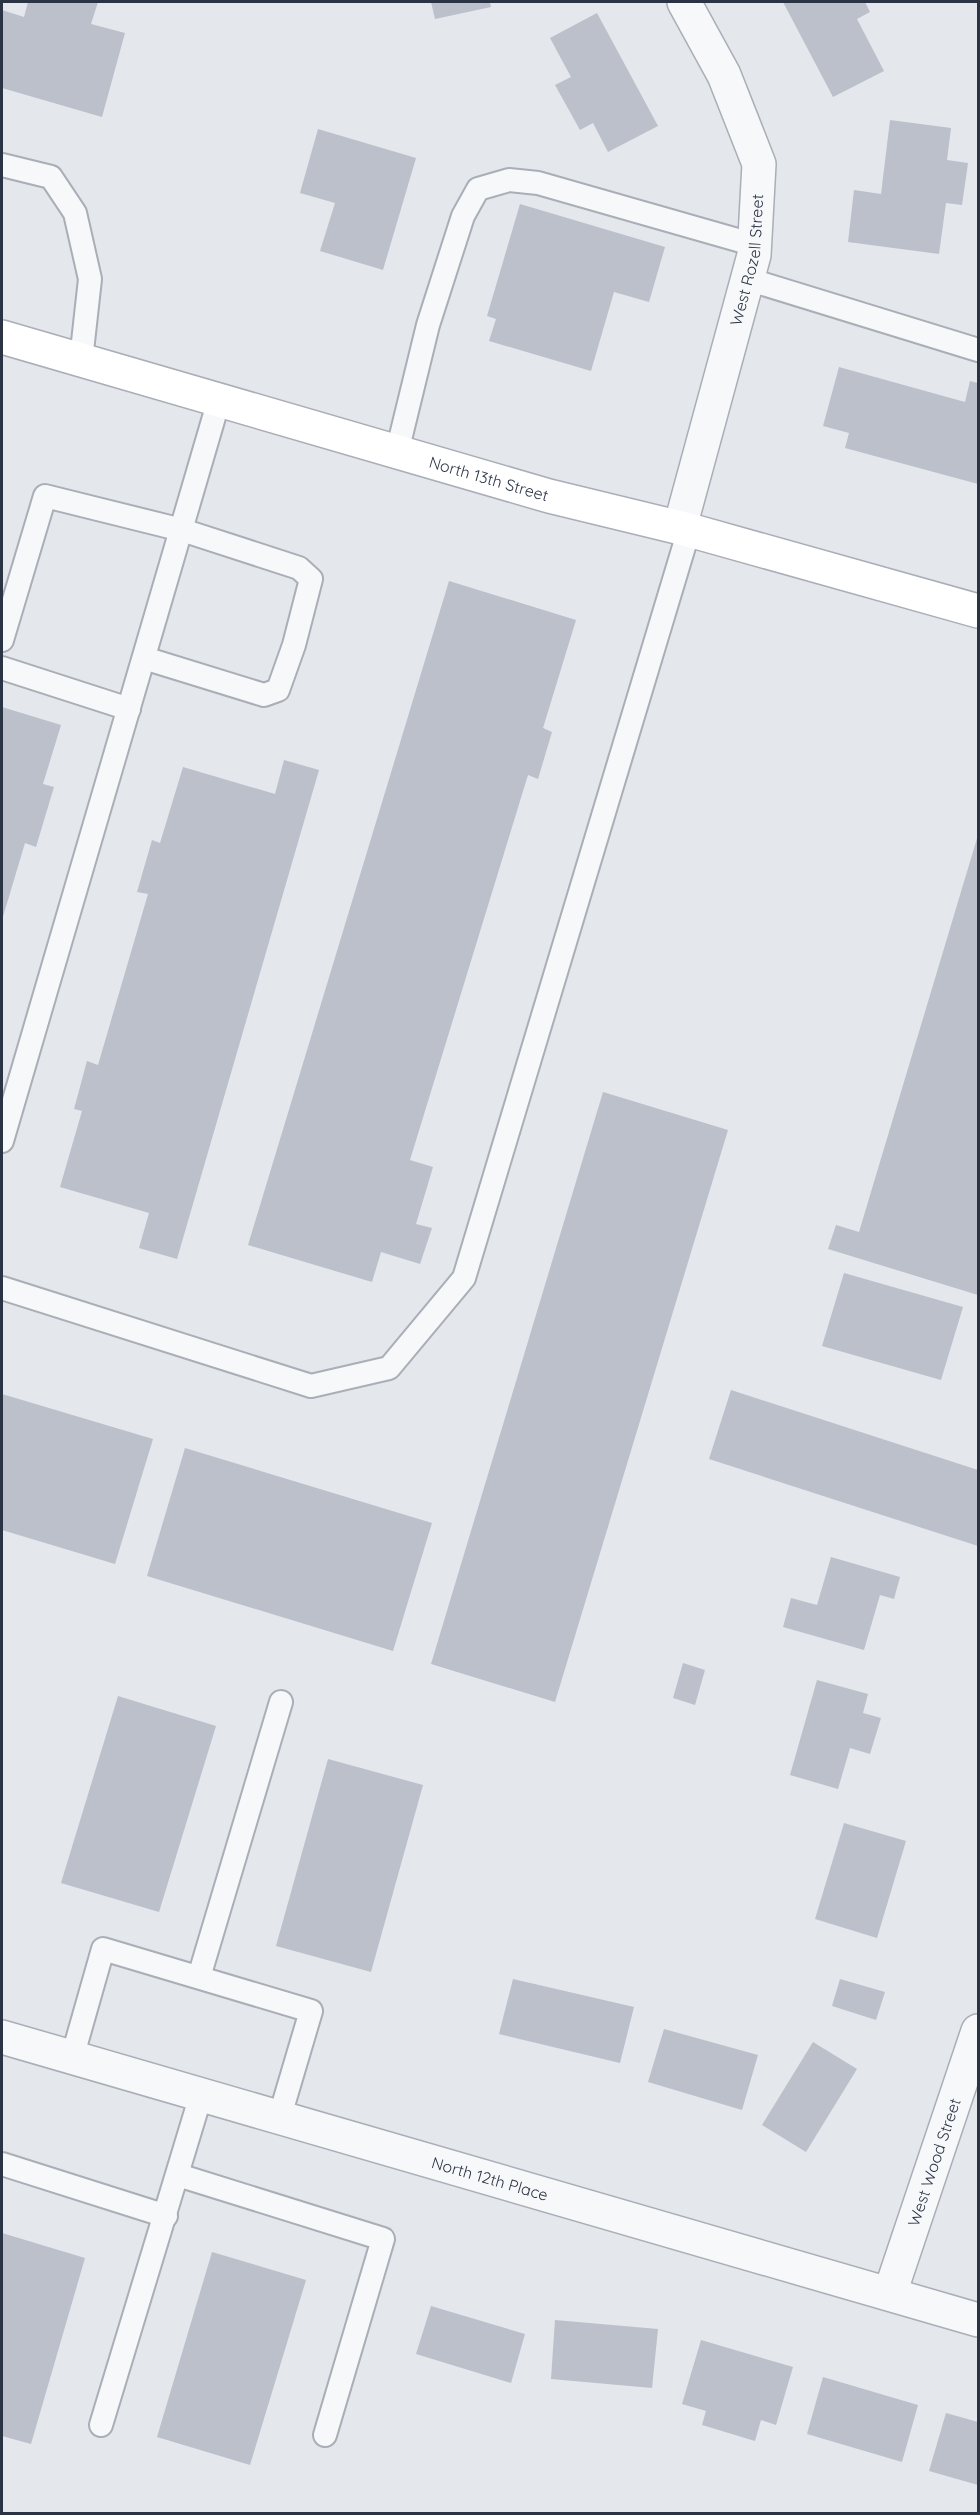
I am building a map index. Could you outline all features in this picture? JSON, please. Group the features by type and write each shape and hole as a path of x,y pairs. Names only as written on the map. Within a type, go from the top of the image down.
{"main road":[{"name":"North 13th Street","path":"2,337 549,496 684,529 978,611"}],"street":[{"name":"West Rozell Street","path":"684,2 724,75 759,164 755,245 684,529"},
{"name":"West Wood Street","path":"890,2293 978,2031"},
{"name":"North 12th Place","path":"2,2037 978,2320"}],"lane":[{"path":"2,165 51,177 75,213 90,279 81,360"},
{"path":"397,452 428,325 463,216 478,189 509,180 538,183 755,245"},
{"path":"747,279 978,350"},
{"path":"2,1141 219,400"},
{"path":"2,640 45,496 182,530 299,568 311,579 294,645 278,690 264,695 144,658"},
{"path":"2,1288 311,1386 389,1368 464,1278 684,529"},
{"path":"2,669 129,709"},
{"path":"199,1977 281,1702"},
{"path":"72,2058 104,1949 311,2011 279,2119"},
{"path":"101,2425 201,2095"},
{"path":"2,2164 166,2216"},
{"path":"178,2175 383,2239 325,2435"}],"building":[{"path":"28,2 98,2 91,24 125,33 102,117 2,88 2,10 24,17"},
{"path":"431,2 490,2 491,7 435,19"},
{"path":"783,2 865,2 870,12 857,19 884,71 833,97"},
{"path":"597,13 658,126 608,152 593,123 580,130 555,85 571,77 550,38"},
{"path":"890,120 951,128 947,160 968,163 962,205 946,203 939,254 848,242 854,190 881,194"},
{"path":"318,129 416,158 383,270 320,251 335,203 300,193"},
{"path":"520,204 665,247 649,302 614,292 591,371 489,341 496,319 487,316"},
{"path":"839,367 965,402 970,381 978,383 978,484 845,448 849,433 823,426"},
{"path":"449,581 576,620 543,728 552,732 538,779 528,775 410,1160 433,1167 416,1224 432,1228 420,1264 381,1252 372,1282 248,1245"},
{"path":"2,707 61,725 43,784 54,787 36,847 25,843 2,920"},
{"path":"284,760 319,770 177,1259 139,1248 149,1213 60,1187 82,1111 74,1109 87,1061 98,1065 148,894 137,892 152,840 160,843 183,767 275,794"},
{"path":"978,835 978,1295 828,1249 836,1225 859,1232"},
{"path":"603,1092 728,1130 555,1702 431,1664"},
{"path":"844,1273 963,1307 941,1380 822,1346"},
{"path":"731,1390 978,1470 978,1546 709,1459"},
{"path":"2,1394 153,1439 115,1564 2,1530"},
{"path":"185,1448 432,1523 393,1651 147,1576"},
{"path":"831,1557 900,1577 894,1599 880,1595 864,1650 783,1627 791,1598 817,1605"},
{"path":"683,1663 705,1670 695,1705 673,1698"},
{"path":"817,1680 868,1694 863,1713 881,1718 870,1754 850,1748 838,1789 790,1775"},
{"path":"118,1696 216,1726 159,1912 61,1883"},
{"path":"328,1759 423,1785 371,1972 276,1946"},
{"path":"844,1823 906,1841 877,1938 815,1919"},
{"path":"513,1979 634,2007 620,2063 499,2034"},
{"path":"840,1979 885,1992 876,2020 832,2006"},
{"path":"664,2029 758,2055 742,2110 648,2082"},
{"path":"813,2042 857,2069 806,2152 762,2125"},
{"path":"2,2233 85,2258 31,2444 2,2436"},
{"path":"212,2252 306,2280 250,2465 157,2437"},
{"path":"431,2306 525,2334 511,2383 416,2354"},
{"path":"555,2320 658,2329 652,2388 551,2379"},
{"path":"701,2340 793,2367 776,2425 761,2420 755,2441 702,2425 706,2411 682,2404"},
{"path":"823,2377 918,2405 902,2462 807,2434"},
{"path":"946,2413 978,2422 978,2485 929,2471"}]}
